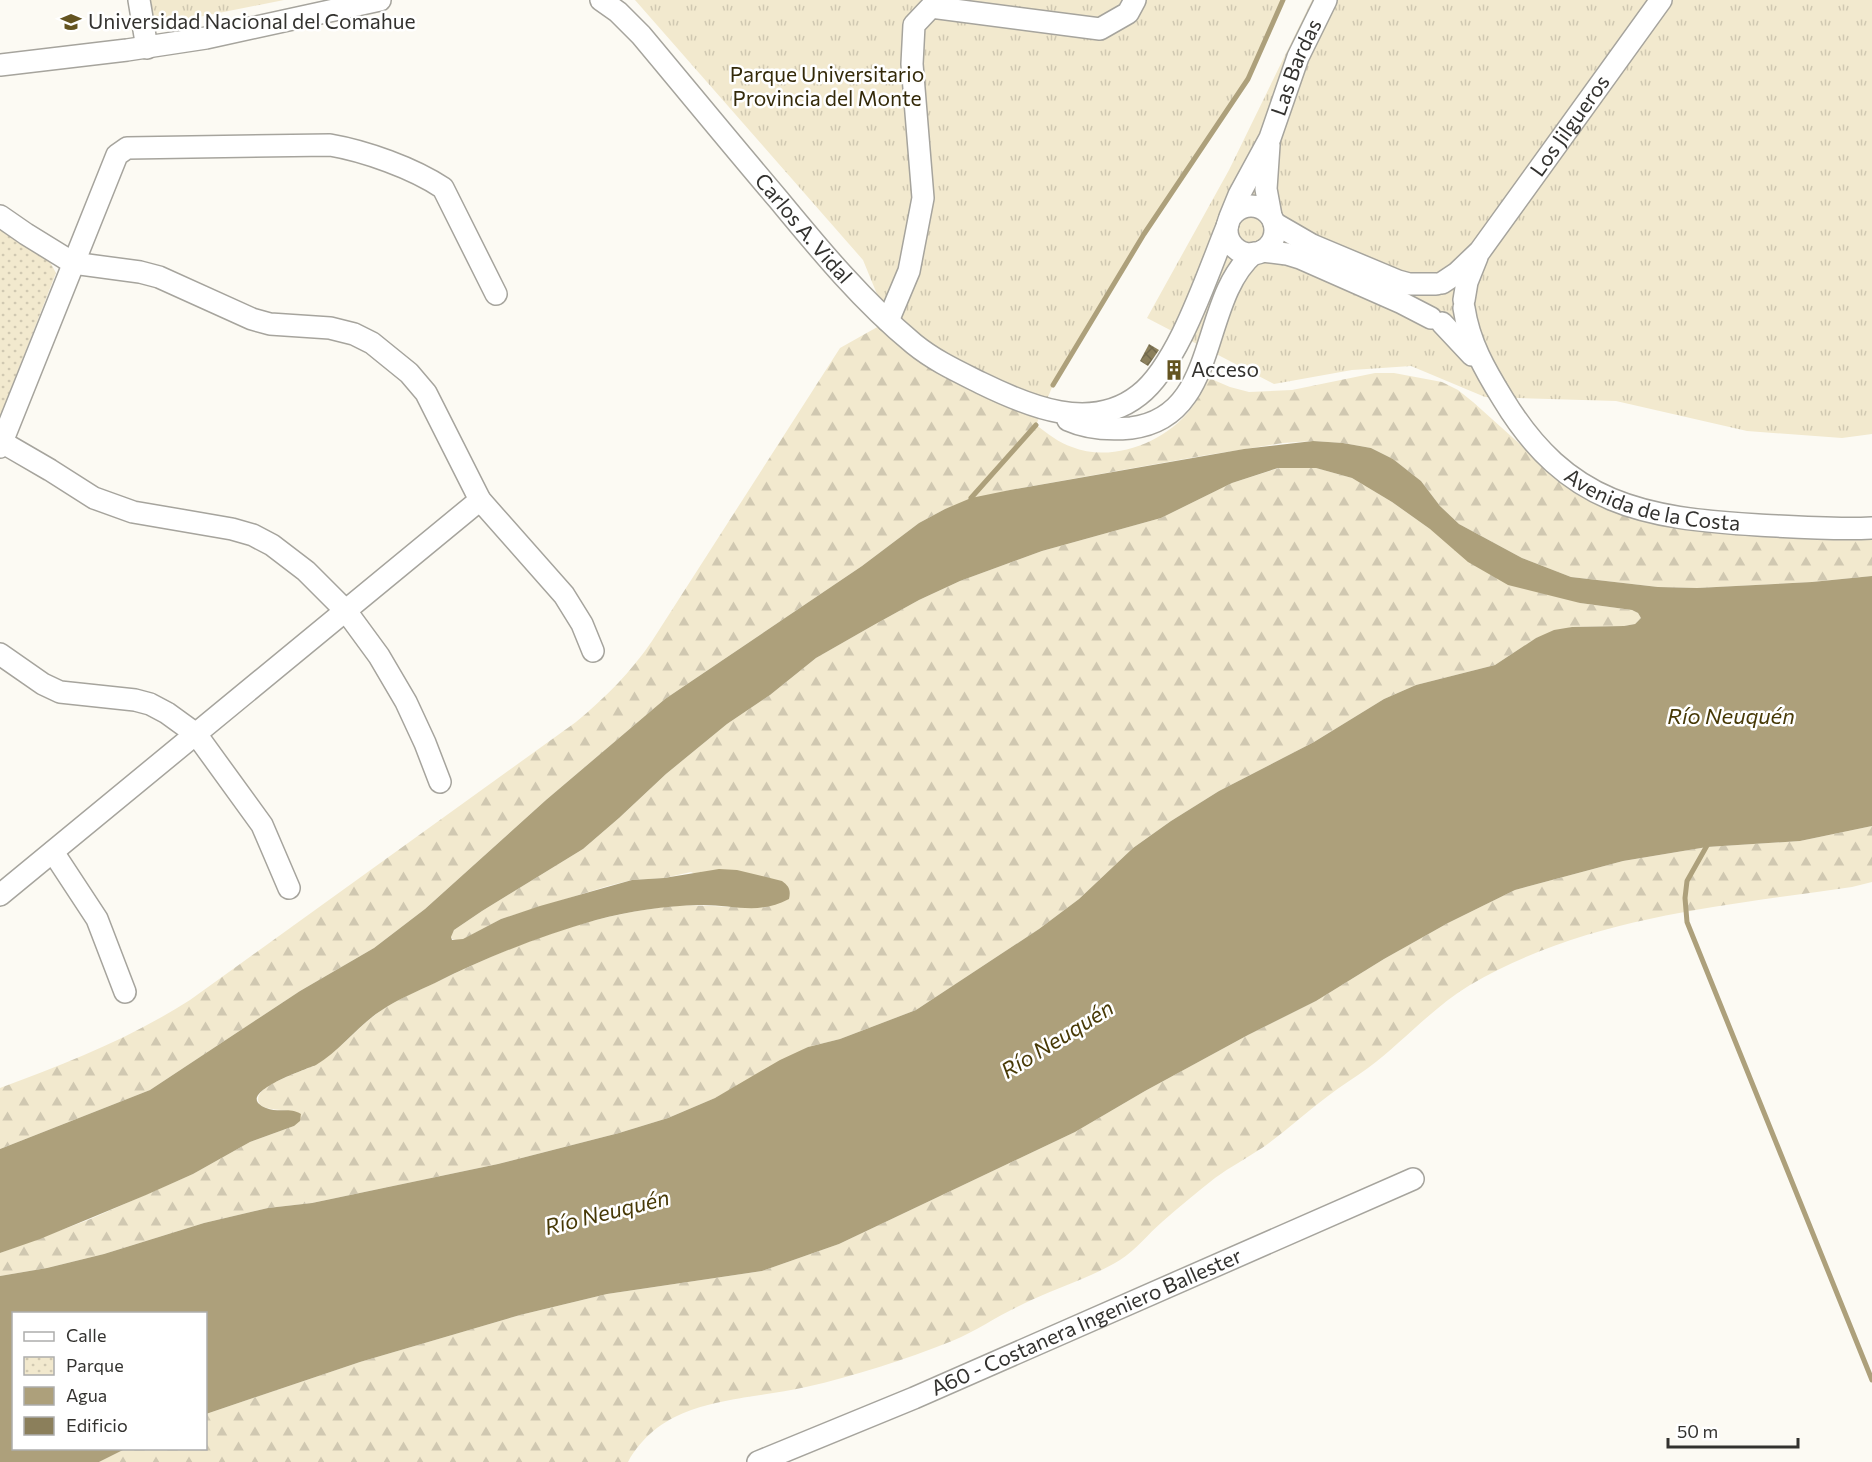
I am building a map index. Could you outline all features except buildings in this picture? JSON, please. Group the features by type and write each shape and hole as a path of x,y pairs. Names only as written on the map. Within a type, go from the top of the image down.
{"street":[{"path":"139,0 147,48"},
{"path":"0,65 147,48 219,36 380,0"},
{"name":"Carlos A. Vidal","path":"601,0 634,27 828,259 888,321 931,357 1007,396 1043,409"},
{"path":"888,321 909,271 922,198 912,64 914,25 931,7 1100,29 1128,13 1135,0"},
{"name":"Las Bardas","path":"1043,409 1071,413 1104,412 1132,400 1149,386 1164,366 1182,334 1239,195 1270,138 1298,57 1326,0"},
{"name":"Los Jilgueros","path":"1439,284 1457,273 1480,251 1661,0"},
{"name":"Las Bardas","path":"1270,138 1266,189 1272,220"},
{"path":"440,782 406,702 379,656 346,611 306,571 272,545 253,535 133,512 94,498 1,443 117,155 128,148 330,145 354,149 428,179 443,188 496,294"},
{"path":"1258,252 1246,253 1233,246 1227,231 1229,220 1242,207 1258,206 1272,220 1300,239 1398,281 1409,284 1439,284 1454,285 1463,294 1464,304 1454,321 1437,321 1424,306 1427,293 1439,284"},
{"path":"0,216 73,263 140,272 159,277 252,320 270,324 330,328 354,334 372,343 409,373 426,393 480,500 564,595 582,624 593,651"},
{"path":"1043,409 1075,423 1110,429 1149,424 1172,412 1188,392 1199,371 1229,286 1238,270 1273,239 1272,220"},
{"name":"Los Jilgueros","path":"1464,304 1467,282 1480,251"},
{"name":"Avenida de la Costa","path":"1258,252 1287,254 1300,258 1437,321 1460,339 1486,372"},
{"name":"Avenida de la Costa","path":"1464,304 1468,333 1486,372 1505,404 1556,466 1573,480 1594,492 1647,511 1695,520 1834,529 1872,528"},
{"path":"0,895 480,500"},
{"path":"0,654 43,684 60,692 135,700 150,704 196,734 262,825 289,888"},
{"path":"53,852 98,919 125,992"},
{"name":"A60 - Costanera Ingeniero Ballester","path":"758,1462 914,1398 1413,1179"}],"green space":[{"path":"139,0 284,0 144,28"},
{"name":"Parque Universitario Provincia del Monte","path":"635,0 1283,0 1248,79 1144,234 1053,385 1043,409 888,321 863,260"},
{"path":"1312,0 1872,0 1872,434 1842,438 1747,431 1616,401 1485,397 1411,366 1352,370 1274,384 1147,318 1229,170"},
{"path":"0,227 49,260 56,273 0,417"},
{"path":"888,321 1043,409 1036,425 1062,443 1087,451 1103,453 1136,447 1166,432 1190,410 1209,378 1249,392 1292,390 1375,373 1394,373 1442,382 1458,390 1473,402 1558,478 1592,499 1872,536 1872,576 1812,582 1697,588 1658,587 1571,577 1522,558 1459,524 1440,506 1421,481 1393,459 1371,448 1343,443 1313,441 1283,443 1201,456 1010,490 945,509 919,523 862,566 665,699 546,800 425,909 374,948 300,991 150,1090 0,1149 0,1088 121,1038 190,1000 576,722 597,704 626,674 652,641 840,348"},
{"path":"1279,468 1316,468 1352,478 1392,502 1430,529 1580,603 1632,610 1641,618 1635,624 1572,627 1536,638 1495,665 1416,685 1384,699 1314,742 1219,791 1171,821 1133,848 1079,899 1039,929 916,1010 840,1039 808,1047 715,1098 668,1118 498,1164 312,1203 268,1208 204,1223 104,1254 47,1268 0,1276 0,1253 88,1220 193,1174 250,1142 294,1126 301,1115 262,1106 258,1097 263,1091 280,1080 315,1065 341,1046 373,1016 410,994 525,943 584,923 676,906 767,907 691,872 664,878 632,880 608,886 501,919 460,941 452,939 451,936 454,930 482,911 583,849 666,774 727,724 770,695 816,658 872,626 960,581 1042,551 1161,518 1232,483"},
{"path":"1872,826 1872,882 1852,887 1705,908 1656,918 1608,929 1514,962 1456,994 1368,1068 1328,1096 1279,1136 1215,1178 1162,1222 1131,1252 1108,1267 1011,1310 961,1337 898,1361 824,1383 706,1405 683,1413 662,1425 644,1440 628,1462 99,1462 123,1450 207,1450 207,1414 360,1362 520,1315 607,1294 762,1271 839,1244 1075,1132 1248,1035 1316,1001 1448,923 1515,890 1623,861 1707,847 1800,841"}],"water":[{"name":"Río Neuquén","path":"1313,441 1371,448 1393,459 1421,481 1440,506 1459,524 1522,558 1571,577 1658,587 1697,588 1812,582 1872,576 1872,826 1800,841 1707,847 1623,861 1515,890 1448,923 1316,1001 1248,1035 1075,1132 839,1244 762,1271 607,1294 520,1315 360,1362 207,1414 207,1312 12,1312 12,1450 123,1450 99,1462 0,1462 0,1276 47,1268 104,1254 204,1223 268,1208 312,1203 498,1164 668,1118 715,1098 780,1060 808,1047 840,1039 916,1010 1039,929 1079,899 1133,848 1171,821 1219,791 1314,742 1384,699 1416,685 1495,665 1536,638 1554,630 1572,627 1624,626 1635,624 1641,618 1632,610 1580,603 1508,585 1468,562 1430,529 1392,502 1352,478 1316,468 1278,468 1232,483 1161,518 1042,551 960,581 919,600 816,658 770,695 727,724 666,774 583,849 482,911 454,930 451,937 452,940 463,939 501,919 632,880 664,878 719,869 737,870 782,881 789,888 789,899 778,904 755,908 686,906 622,914 555,933 474,964 388,1006 373,1016 325,1059 264,1089 258,1096 258,1102 266,1108 301,1114 300,1121 294,1126 250,1142 193,1174 146,1195 0,1253 0,1149 150,1090 300,991 374,948 425,909 546,800 665,699 862,566 919,523 971,498 1244,449"}],"waterway":[{"path":"1053,385 1144,234 1248,79 1283,0"},
{"path":"971,498 1036,425"},
{"path":"1709,842 1687,881 1685,898 1687,922 1872,1380"}],"place":[{"name":"Universidad Nacional del Comahue","path":"71,22"},
{"name":"Acceso","path":"1174,370"}]}
